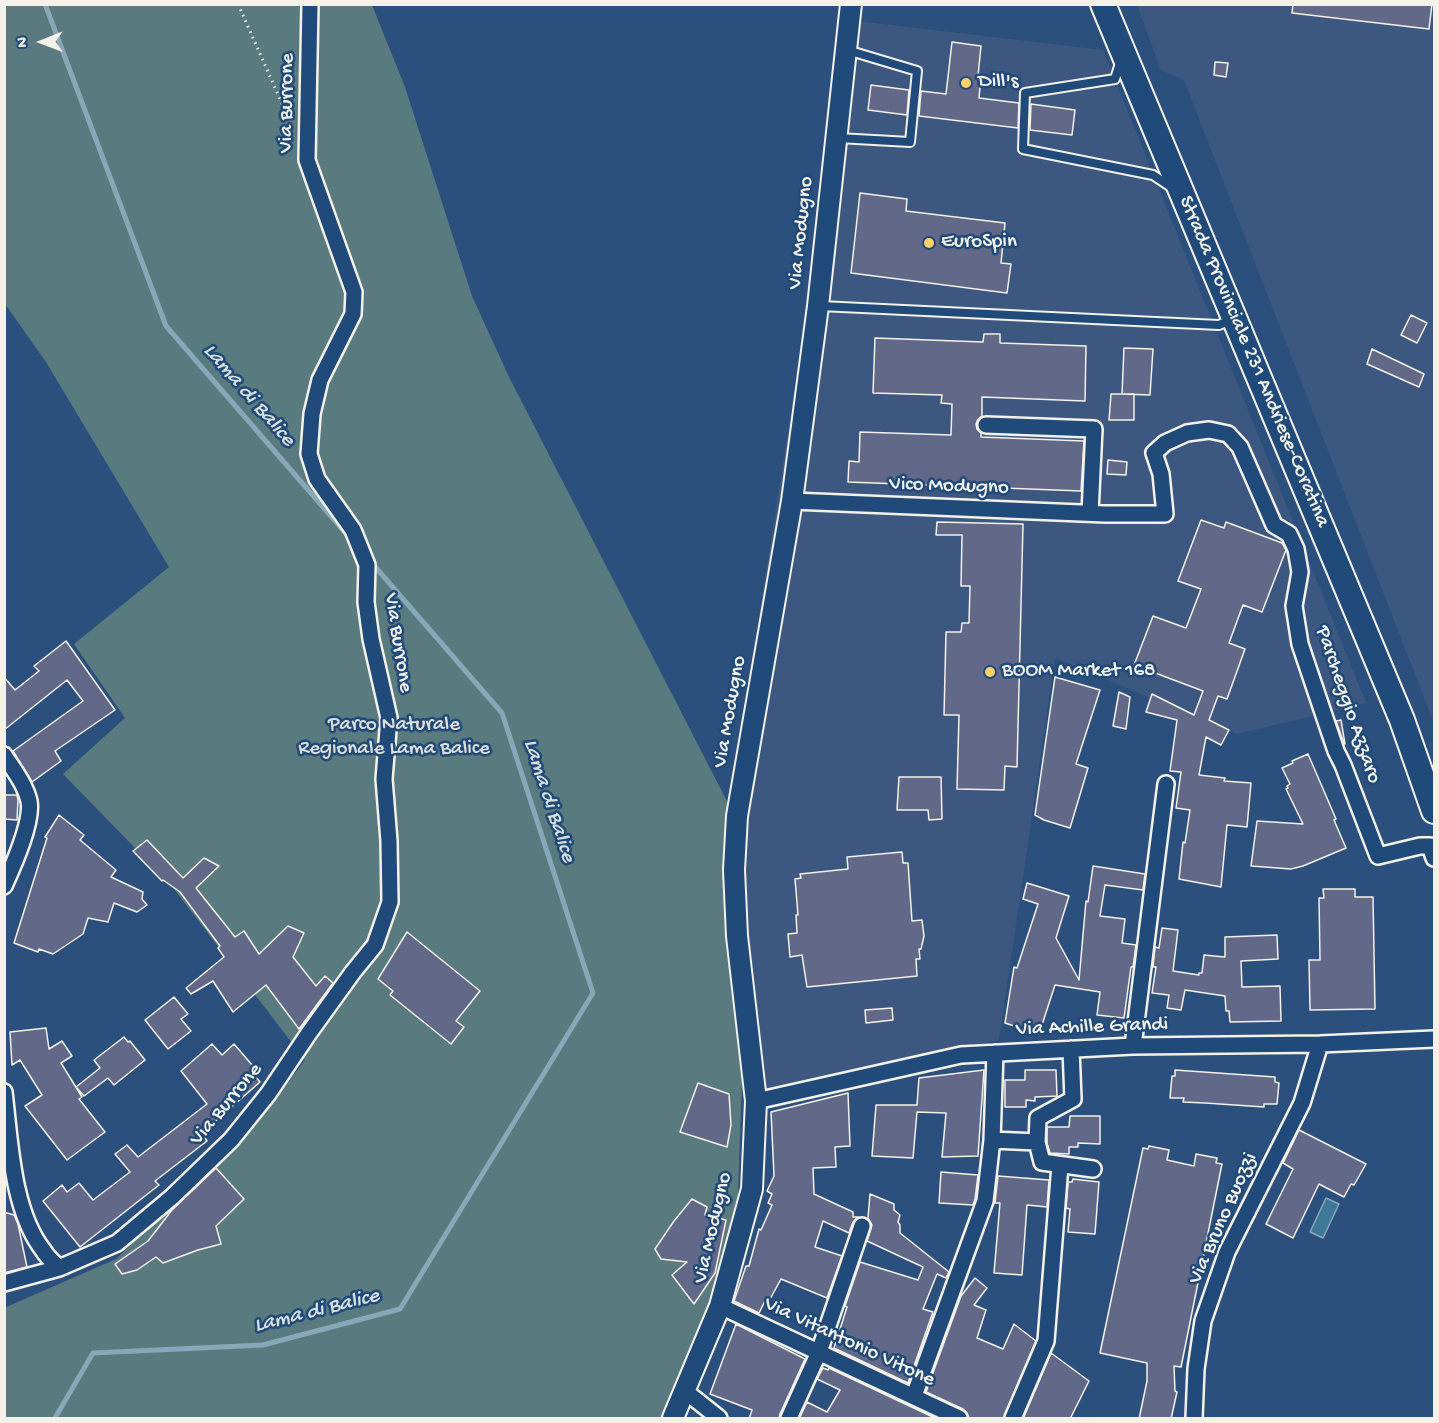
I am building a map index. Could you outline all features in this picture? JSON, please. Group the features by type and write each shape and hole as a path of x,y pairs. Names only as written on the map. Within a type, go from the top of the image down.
{"main road":[{"name":"Strada Provinciale 231 Andriese-Coratina","path":"1103,4 1402,720 1434,788"},
{"name":"Strada Provinciale 231 Andriese-Coratina","path":"1402,720 1434,811"}],"street":[{"name":"Via Burrone","path":"4,1283 58,1268 117,1244 172,1197 231,1140 268,1094 334,998 375,945 390,902 389,841 384,779 389,718 370,639 366,602 367,565 352,530 317,479 309,454 312,414 320,380 353,314 354,292 307,160 310,4"},
{"name":"Via Modugno","path":"673,1419 720,1306 752,1189 756,1101 737,936 734,870 737,816 792,501 818,306 851,4"},
{"path":"986,425 1094,429 1097,513"},
{"name":"Parcheggio Azzaro","path":"1097,513 1165,514 1161,474 1155,453 1165,443 1187,433 1209,430 1228,434 1240,447 1274,525 1288,534 1296,549 1300,572 1294,606 1300,644 1336,751 1378,856 1419,846 1430,846 1434,858"},
{"name":"Vico Modugno","path":"792,501 1097,513"},
{"path":"4,755 25,788 29,803 27,822 18,855 4,886"},
{"path":"1133,1046 1166,784"},
{"name":"Via Achille Grandi","path":"756,1101 961,1055 1133,1046 1320,1044 1434,1039"},
{"name":"Via Bruno Buozzi","path":"1194,1419 1196,1370 1203,1320 1227,1252 1302,1103 1320,1044"},
{"path":"1071,1049 1073,1099 1038,1118 1037,1142 1042,1162 1093,1169"},
{"path":"914,1396 985,1201 992,1140 995,1053"},
{"path":"4,1092 12,1164 27,1223 42,1250 58,1268"},
{"path":"992,1140 1037,1142"},
{"path":"1013,1419 1046,1341 1060,1165"},
{"path":"789,1419 819,1352 862,1226"},
{"name":"Via Vitantonio Vitone","path":"720,1306 914,1396 952,1417"},
{"path":"685,1391 719,1419"}],"lane":[{"path":"836,138 910,142 917,71 846,50"},
{"path":"1123,53 1115,79 1025,93 1023,149 1154,175 1182,194"},
{"path":"818,306 1219,324 1234,318"}],"path":[{"path":"238,4 293,129"}],"shaded area":[{"path":"1137,5 1434,5 1434,723 1184,80 1161,70"},
{"path":"840,19 1103,50 1366,703 1237,734 1055,658 999,1040 742,1098 724,841 809,297"},
{"path":"1326,1198 1339,1204 1323,1238 1310,1232"}],"green space":[{"name":"Parco Naturale Regionale Lama Balice","path":"5,5 372,5 405,87 472,296 509,377 731,809 742,1079 736,1256 669,1418 5,1418 4,1308 116,1259 255,1126 305,1060 171,885 63,774 125,718 74,644 169,567 46,362 5,304"}],"building":[{"path":"1293,4 1432,4 1429,29 1292,13"},
{"path":"952,42 981,46 978,76 981,76 979,98 1019,103 1018,128 919,116 921,91 946,94"},
{"path":"1215,62 1228,63 1226,77 1214,75"},
{"path":"871,85 909,90 907,115 868,110"},
{"path":"1031,104 1075,110 1072,135 1030,130"},
{"name":"EuroSpin","path":"860,193 907,199 906,211 1005,223 1001,263 1011,264 1007,293 851,273"},
{"path":"1411,315 1427,323 1417,343 1401,335"},
{"path":"984,334 1000,334 1000,343 1086,346 1085,401 982,397 982,416 976,424 981,437 1084,441 1081,491 848,482 849,461 859,462 860,432 951,435 952,404 941,403 942,395 873,393 875,338 983,342"},
{"path":"1124,348 1153,349 1150,395 1122,394"},
{"path":"1372,349 1424,374 1419,387 1367,364"},
{"path":"1111,394 1134,394 1134,420 1109,420"},
{"path":"1108,460 1127,462 1126,475 1107,474"},
{"path":"1201,520 1224,528 1226,522 1282,543 1286,550 1262,612 1243,605 1229,643 1245,649 1227,699 1218,696 1209,720 1229,730 1221,745 1206,737 1199,775 1225,778 1224,781 1251,783 1247,827 1227,825 1221,887 1179,879 1183,842 1185,843 1190,810 1176,808 1181,772 1170,771 1177,720 1146,712 1152,694 1194,715 1203,691 1134,665 1153,616 1186,628 1201,589 1178,581"},
{"name":"BOOM Market 168","path":"937,522 1023,524 1017,767 1005,766 1004,790 957,789 959,715 944,715 946,632 961,632 962,623 969,623 970,586 961,586 962,535 936,535"},
{"path":"66,641 115,710 55,751 61,761 32,782 13,751 83,701 67,680 4,730 4,677 15,690 39,671 34,666"},
{"path":"1055,677 1100,690 1076,764 1088,768 1070,828 1035,815"},
{"path":"1119,692 1130,697 1126,729 1113,726"},
{"path":"1341,720 1345,744 1336,721"},
{"path":"1308,754 1346,848 1291,869 1251,866 1257,821 1303,824 1286,789 1290,784 1282,768"},
{"path":"899,777 941,777 942,819 929,820 928,810 897,810"},
{"path":"4,795 17,795 17,820 4,819"},
{"path":"59,815 84,835 80,840 116,870 111,877 143,892 142,899 147,905 137,912 114,903 108,922 88,918 83,934 53,954 39,949 38,952 14,943 47,838 45,837"},
{"path":"147,840 183,878 204,858 219,866 196,888 235,937 244,931 259,954 288,926 304,933 293,957 316,986 325,976 333,983 299,1029 266,985 233,1012 213,981 191,994 186,988 224,957 218,948 220,946 180,892 162,881 133,851"},
{"path":"902,852 903,863 908,863 912,921 922,920 924,936 921,949 919,949 920,959 916,959 917,976 807,987 802,955 790,957 788,934 797,933 795,879 801,878 800,874 848,869 847,857"},
{"path":"1093,866 1145,874 1143,890 1105,885 1100,916 1125,919 1122,943 1136,945 1124,1018 1097,1015 1100,992 1055,985 1039,1034 1005,1023 1014,967 1017,968 1038,904 1023,899 1027,883 1069,896 1056,938 1079,980 1086,901 1088,902"},
{"path":"1323,889 1355,889 1355,897 1373,897 1375,1009 1310,1010 1309,960 1320,960 1319,898 1324,898"},
{"path":"1162,928 1178,930 1173,971 1199,975 1202,973 1204,955 1225,957 1225,937 1277,935 1278,959 1241,961 1242,987 1280,986 1281,1021 1230,1022 1229,1011 1226,1011 1225,996 1185,990 1181,1010 1167,1008 1169,995 1152,993 1156,967 1153,967 1155,947 1159,948"},
{"path":"407,932 480,991 456,1021 464,1027 451,1044 390,995 393,991 378,979"},
{"path":"174,997 188,1014 181,1019 191,1031 168,1049 145,1020"},
{"path":"892,1008 893,1020 866,1023 865,1010"},
{"path":"46,1028 49,1049 62,1041 72,1056 61,1063 82,1097 79,1099 105,1132 67,1160 25,1106 42,1095 20,1060 12,1065 10,1032"},
{"path":"124,1037 145,1060 114,1085 108,1078 84,1096 76,1087 100,1068 94,1060"},
{"path":"212,1044 222,1055 234,1044 259,1073 255,1076 260,1082 202,1133 207,1141 155,1181 159,1185 80,1247 43,1201 62,1185 67,1192 79,1183 93,1200 130,1172 115,1154 127,1145 138,1157 207,1104 181,1071"},
{"path":"984,1070 978,1156 942,1157 946,1113 917,1112 913,1158 872,1156 876,1105 917,1105 919,1078"},
{"path":"1025,1070 1056,1070 1057,1096 1035,1097 1035,1101 1026,1100 1026,1107 1005,1107 1005,1080 1025,1080"},
{"path":"1175,1070 1275,1077 1275,1082 1279,1083 1277,1104 1264,1104 1264,1107 1183,1102 1184,1098 1170,1098 1172,1076 1175,1076"},
{"path":"698,1083 729,1094 731,1125 727,1147 680,1132"},
{"path":"848,1093 850,1146 835,1147 836,1167 813,1168 814,1194 853,1212 853,1217 858,1217 853,1222 849,1233 823,1221 815,1247 842,1256 827,1298 781,1279 769,1301 766,1299 759,1313 734,1301 746,1266 749,1266 759,1229 761,1230 772,1205 768,1203 772,1194 767,1191 774,1176 771,1112"},
{"path":"1070,1116 1100,1116 1100,1144 1078,1143 1078,1147 1069,1147 1069,1154 1050,1153 1047,1143 1047,1127 1069,1127"},
{"path":"1299,1130 1366,1164 1344,1197 1319,1184 1293,1238 1266,1224 1293,1169 1283,1163"},
{"path":"1149,1146 1169,1150 1167,1160 1194,1166 1196,1154 1217,1158 1216,1163 1222,1164 1181,1367 1174,1366 1175,1391 1177,1392 1171,1419 1139,1419 1147,1381 1147,1363 1100,1353 1143,1148 1148,1149"},
{"path":"216,1168 244,1199 216,1226 221,1244 163,1263 156,1257 137,1270 122,1274 115,1264 148,1241 172,1210"},
{"path":"941,1172 978,1175 973,1205 939,1203"},
{"path":"998,1176 1049,1180 1047,1207 1027,1205 1022,1275 994,1273 1000,1203 995,1203"},
{"path":"1073,1179 1099,1182 1095,1234 1068,1232 1070,1209 1066,1208 1068,1182 1072,1182"},
{"path":"870,1194 894,1204 894,1210 900,1215 898,1222 900,1233 949,1272 946,1278 937,1274 923,1309 933,1312 908,1383 834,1348 860,1262 918,1280 923,1267 867,1241 872,1225 868,1218"},
{"path":"692,1199 707,1207 705,1215 726,1220 715,1273 694,1304 672,1275 687,1262 661,1259 655,1249"},
{"path":"4,1212 14,1215 18,1224 27,1267 4,1273"},
{"path":"975,1278 987,1288 974,1305 986,1310 977,1338 1003,1349 1014,1324 1036,1341 1003,1419 969,1419 963,1409 926,1392 961,1296"},
{"path":"736,1324 805,1359 779,1419 749,1419 752,1410 710,1394"},
{"path":"1051,1353 1089,1381 1070,1419 1023,1419"},
{"path":"823,1368 828,1370 829,1368 937,1419 799,1419 807,1402 827,1412 840,1390 817,1379"}],"waterway":[{"name":"Lama di Balice","path":"45,4 166,326 349,537"},
{"name":"Lama di Balice","path":"55,1418 93,1353 263,1345 400,1309 593,993 502,713 371,562"}],"place":[{"name":"Dill's","path":"966,83"},
{"name":"EuroSpin","path":"929,243"},
{"name":"BOOM Market 168","path":"990,672"}]}
